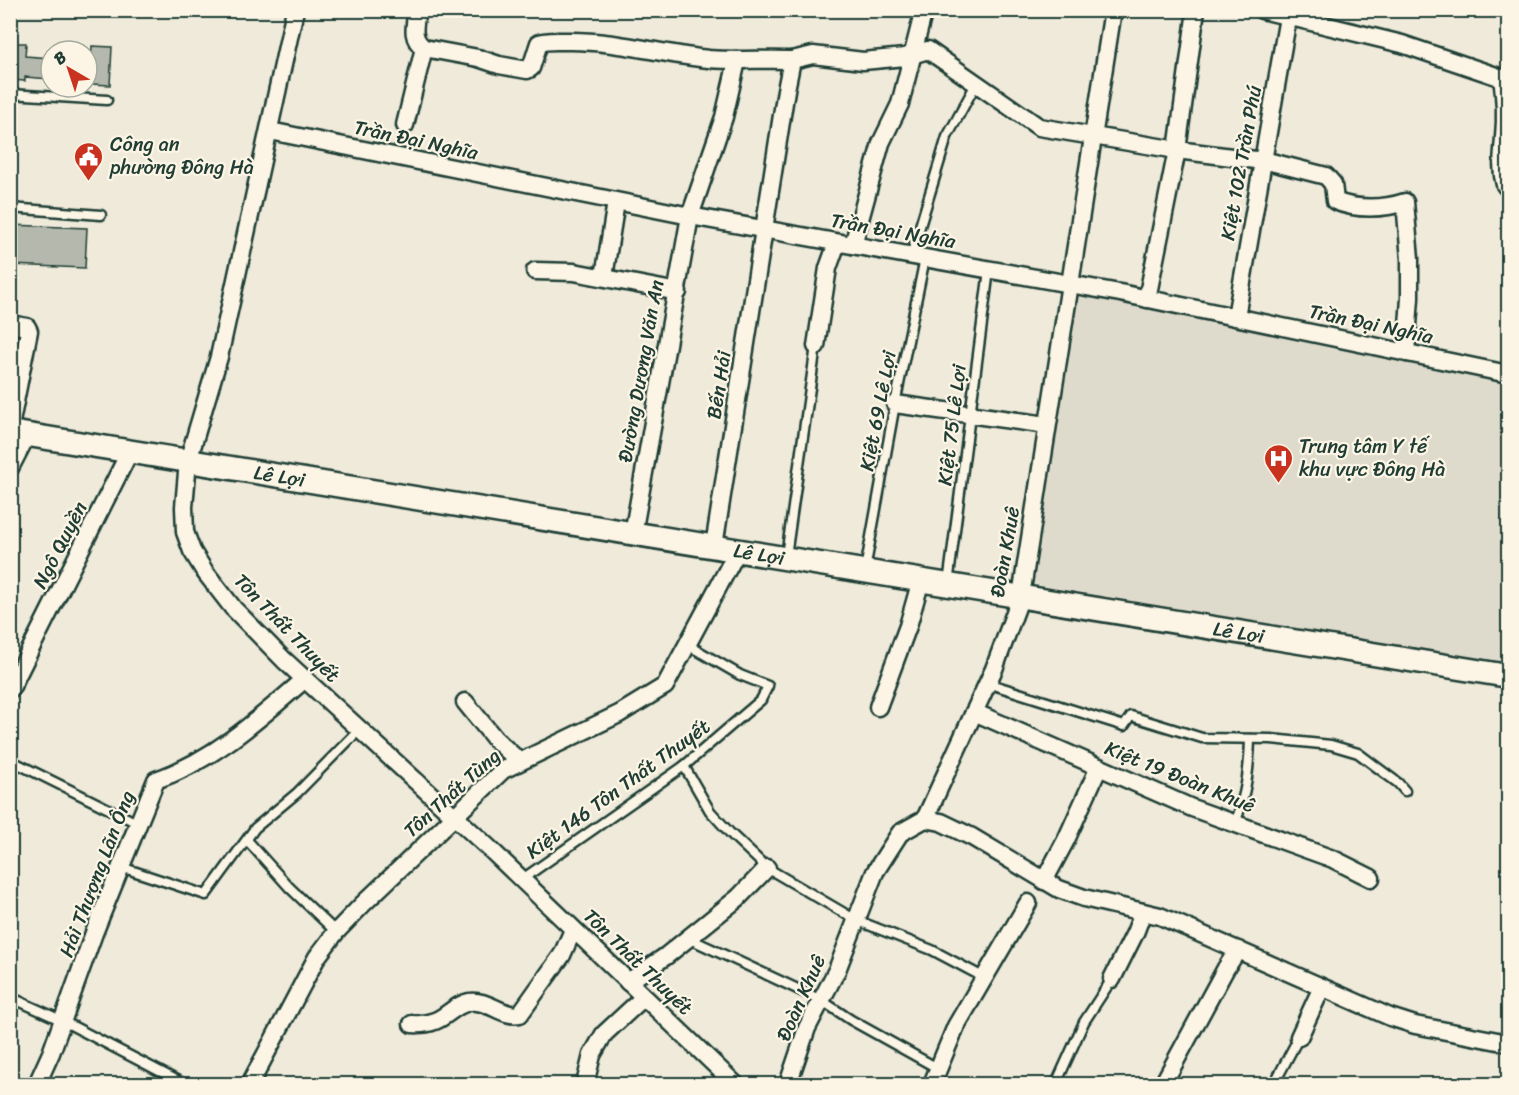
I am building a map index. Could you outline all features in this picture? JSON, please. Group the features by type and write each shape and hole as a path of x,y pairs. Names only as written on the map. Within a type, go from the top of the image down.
{"street":[{"name":"Tôn Thất Thuyết","path":"295,10 219,357 188,461 184,507 185,532 192,551 233,608 304,679 522,880 735,1084"},
{"path":"417,10 414,32 418,44 424,48 527,70 531,68 539,44 546,41 590,40 686,56 737,61 792,60 813,55 863,61 905,57 928,50 1039,127 1177,150 1263,160 1326,176 1333,184 1335,201 1342,204 1388,208 1405,202 1410,259 1406,353"},
{"path":"816,346 828,268 845,244 881,143 900,104 924,10"},
{"name":"Đoàn Khuê","path":"788,1084 807,1028 837,970 875,872 900,833 925,819 987,683 1020,596 1113,10"},
{"path":"1147,299 1177,150 1196,10"},
{"path":"1262,10 1402,44 1505,79 1501,172 1504,185 1509,188"},
{"name":"Kiệt 102 Trần Phú","path":"1236,318 1288,16"},
{"path":"405,126 424,48"},
{"name":"Bến Hải","path":"714,546 792,60"},
{"name":"Đường Dương Văn An","path":"633,534 690,216 724,117 737,61"},
{"name":"Trần Đại Nghĩa","path":"270,131 616,202 1147,299 1509,374"},
{"path":"604,277 616,202"},
{"path":"535,271 574,272 678,292"},
{"path":"10,324 27,327 29,331 10,468"},
{"path":"895,404 1047,425"},
{"name":"Lê Lợi","path":"16,431 130,452 1509,676"},
{"name":"Ngô Quyền","path":"10,690 130,452"},
{"name":"Tôn Thất Tùng","path":"250,1084 317,957 336,932 504,770 620,714 665,686 738,550"},
{"path":"878,706 908,626 921,580"},
{"name":"Hải Thượng Lãn Ông","path":"37,1084 63,1021 94,933 156,780 194,763 223,745 304,679"},
{"path":"465,702 495,739 519,761"},
{"name":"Kiệt 19 Đoàn Khuê","path":"974,712 1192,808 1334,859 1371,878"},
{"path":"1044,881 1066,840 1099,767"},
{"path":"925,819 941,822 972,837 1044,881 1084,898 1160,916 1369,1009 1415,1025 1509,1043"},
{"path":"628,982 666,956 738,898 767,868"},
{"path":"935,1077 956,1026 1028,903"},
{"path":"1112,979 1143,912"},
{"path":"412,1024 429,1024 471,1002 488,1004 511,1015 520,1014 562,955 573,930"},
{"path":"1163,1084 1238,950"},
{"path":"1299,1038 1322,987"},
{"path":"585,1084 592,1055 604,1034 644,997"}],"lane":[{"name":"Kiệt 69 Lê Lợi","path":"864,571 895,404 918,257 947,137 976,84"},
{"path":"10,94 107,100"},
{"path":"10,208 101,215"},
{"name":"Kiệt 75 Lê Lợi","path":"948,584 989,270"},
{"path":"786,558 816,346"},
{"name":"Kiệt 146 Tôn Thất Thuyết","path":"522,880 684,766 761,700 768,686 740,675 688,645"},
{"path":"987,683 1124,726 1131,716 1202,738 1271,739 1331,745 1358,753 1398,783 1405,791"},
{"path":"121,867 206,895 255,828 297,793 360,729"},
{"path":"1235,824 1245,796 1249,774 1250,739"},
{"path":"10,760 139,824"},
{"path":"684,766 710,811 767,868 856,920 932,950 983,977"},
{"path":"246,840 336,932"},
{"path":"688,938 820,1000 935,1077"},
{"path":"1056,1084 1084,1022 1112,979"},
{"path":"10,997 63,1021 184,1084"},
{"path":"1275,1084 1299,1038"}],"shaded area":[{"name":"Trung tâm Y tế khu vực Đông Hà","path":"1076,292 1508,384 1508,664 1033,584"}],"building":[{"path":"10,43 26,43 25,56 39,57 39,78 25,77 25,81 10,80"},
{"path":"99,46 112,47 110,85 99,84"},
{"path":"11,225 87,228 85,268 10,265"}],"place":[{"name":"Công an phường Đông Hà","path":"89,182"},
{"name":"Trung tâm Y tế khu vực Đông Hà","path":"1278,484"}]}
